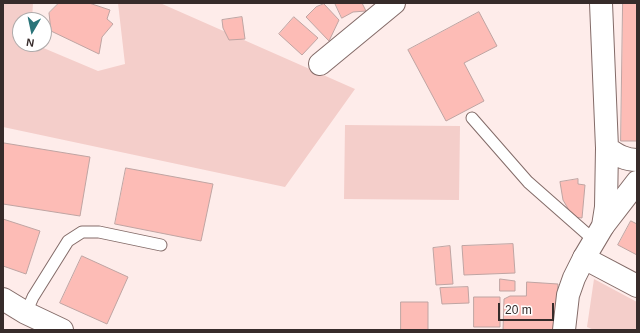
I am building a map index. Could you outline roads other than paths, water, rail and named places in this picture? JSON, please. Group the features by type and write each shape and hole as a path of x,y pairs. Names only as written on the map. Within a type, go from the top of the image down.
{"street":[{"path":"320,64 394,3"},
{"path":"594,242 607,193 607,148 601,3"},
{"path":"607,148 617,156 625,159 637,160"},
{"path":"564,330 568,295 574,278 594,242 637,182"},
{"path":"594,242 637,286"},
{"path":"3,299 26,313 62,330"}],"lane":[{"path":"472,118 528,182 594,242"},
{"path":"26,313 68,241 82,232 99,232 161,244"}]}
